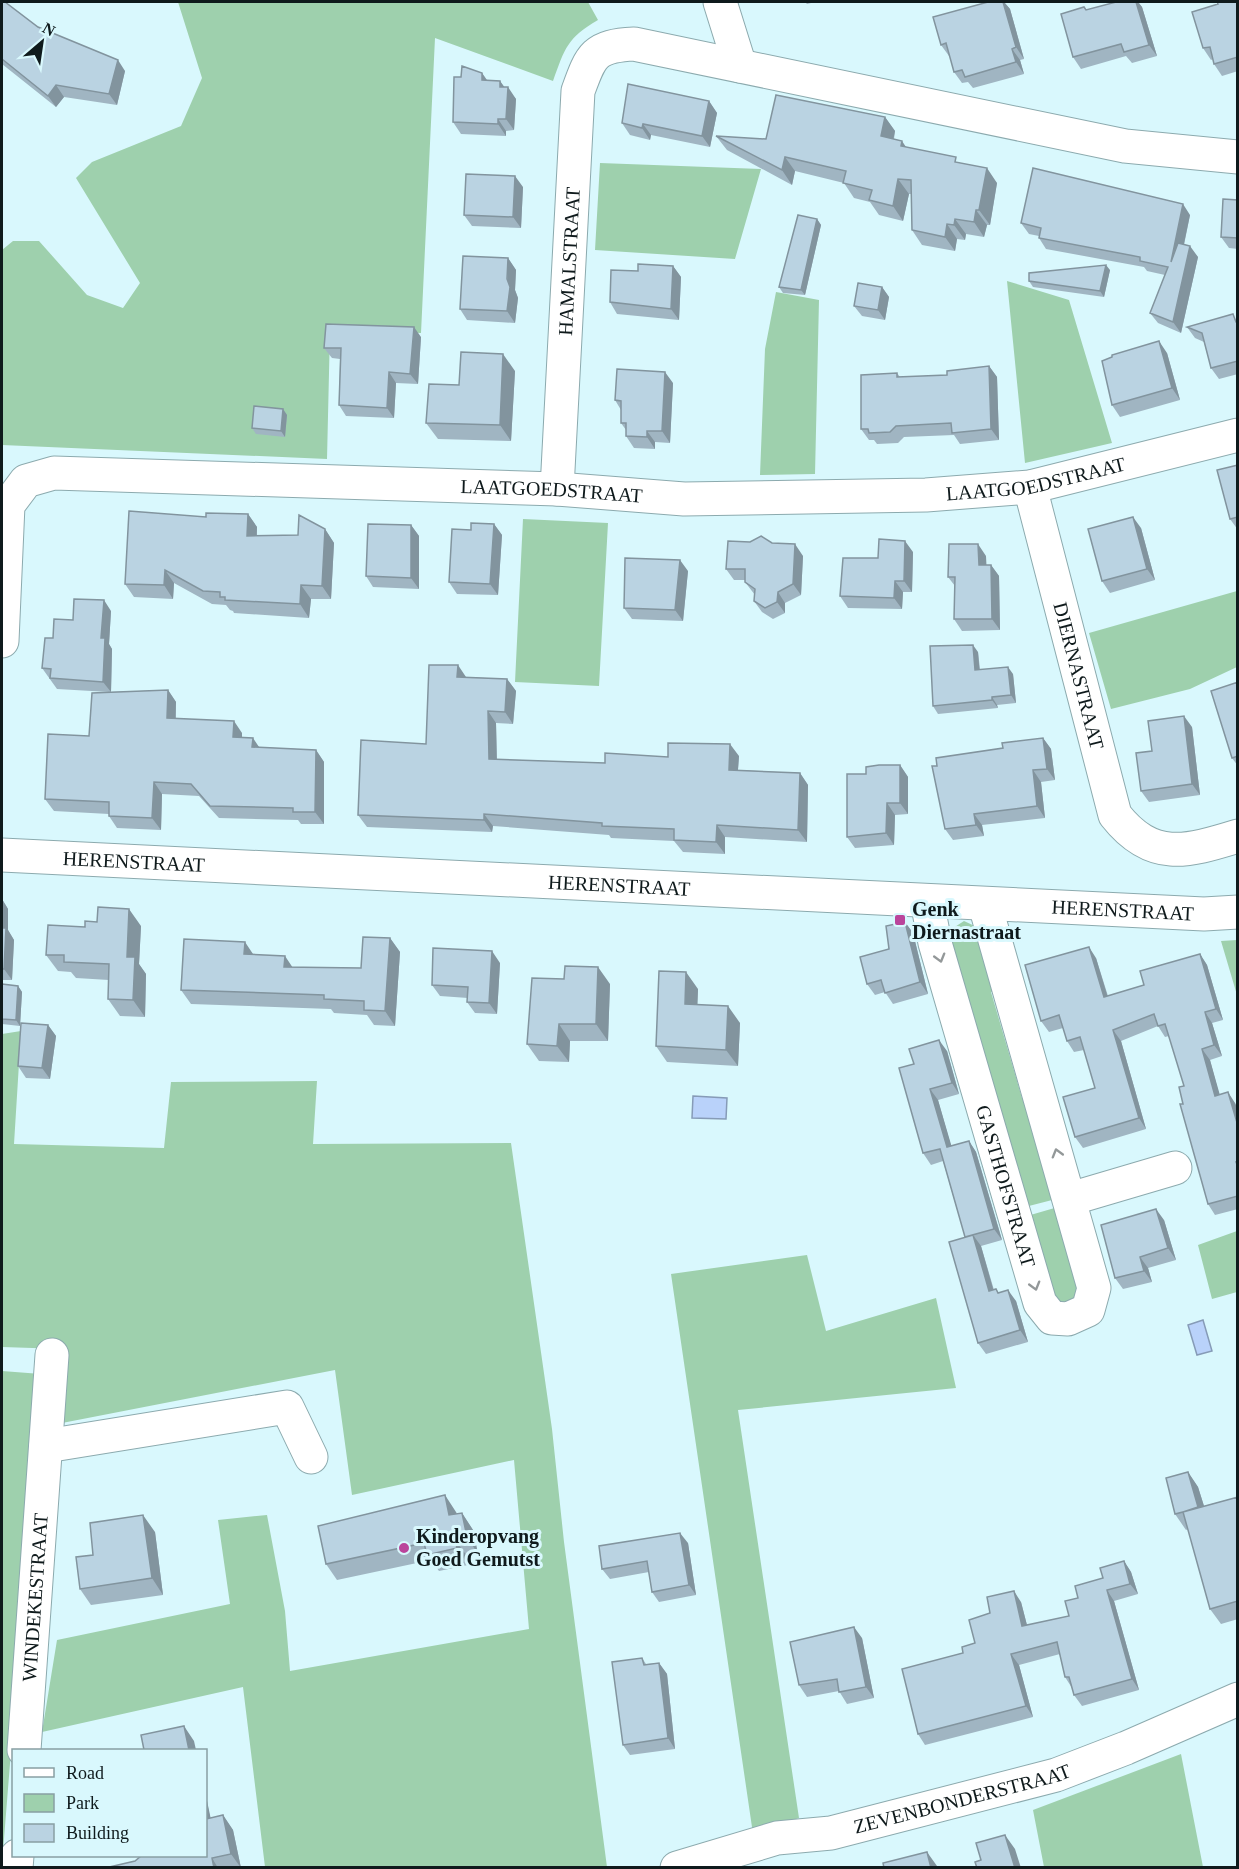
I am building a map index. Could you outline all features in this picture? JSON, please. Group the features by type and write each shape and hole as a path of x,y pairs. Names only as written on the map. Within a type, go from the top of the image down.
{"street":[{"path":"720,2 740,66 1125,146 1238,157"},
{"name":"HAMALSTRAAT","path":"557,489 578,91 588,62 608,45 634,44 740,66"},
{"name":"LAATGOEDSTRAAT","path":"2,641 8,505 26,481 54,473 557,489 684,499 926,495 1030,487 1238,435"},
{"name":"DIERNASTRAAT","path":"1030,487 1114,815 1131,835 1156,846 1182,850 1238,836"},
{"name":"HERENSTRAAT","path":"2,855 985,905 1204,914 1238,912"},
{"name":"GASTHOFSTRAAT","path":"927,901 935,943 1040,1303 1052,1318 1068,1319 1088,1310 1094,1288 985,905"},
{"path":"1070,1199 1175,1168"},
{"name":"WINDEKESTRAAT","path":"24,1749 52,1355"},
{"path":"46,1446 287,1407 311,1457"},
{"name":"ZEVENBONDERSTRAAT","path":"677,1868 777,1838 831,1833 1056,1775 1126,1748 1238,1699"}],"green space":[{"path":"178,2 588,2 598,20 580,32 568,45 553,81 435,38 421,333 330,330 327,459 2,445 2,250 13,241 39,241 87,295 123,308 140,283 76,178 92,162 181,126 202,78"},
{"path":"600,163 761,169 735,259 595,250"},
{"path":"1007,281 1069,300 1112,443 1025,463"},
{"path":"776,292 819,300 815,474 760,475 765,349"},
{"path":"523,519 608,523 599,686 515,682"},
{"path":"1237,591 1237,667 1190,689 1111,709 1089,633"},
{"path":"964,921 979,928 1000,989 991,992 1022,1098 1031,1095 1056,1199 1025,1207 944,934"},
{"path":"1238,940 1237,995 1221,941"},
{"path":"21,1031 14,1144 164,1148 171,1082 317,1081 313,1144 511,1143 552,1429 564,1542 607,1867 265,1867 243,1687 42,1732 57,1640 230,1604 218,1520 267,1515 285,1611 290,1671 529,1629 514,1460 352,1495 335,1370 62,1423 63,1349 2,1347 2,1034"},
{"path":"1058,1207 1085,1294 1059,1307 1027,1216"},
{"path":"1237,1231 1237,1292 1212,1299 1198,1245"},
{"path":"807,1255 826,1331 936,1298 956,1388 738,1410 799,1818 753,1834 671,1274"},
{"path":"2,1371 41,1374 2,1864"},
{"path":"1181,1754 1203,1867 1044,1867 1033,1810"}],"water":[{"path":"693,1096 727,1098 726,1119 692,1118"},
{"path":"1203,1320 1212,1351 1197,1355 1188,1325"}],"building":[{"path":"2,2 38,27 118,60 109,94 56,85 48,96 2,59"},
{"path":"988,2 1003,2 1016,47 1012,49 1016,62 965,77 962,70 954,72 946,43 941,45 933,17"},
{"path":"1116,2 1136,2 1149,45 1124,52 1121,44 1073,57 1061,14 1084,7 1086,10"},
{"path":"1217,2 1238,2 1238,57 1214,64 1210,47 1203,48 1192,12 1218,4"},
{"path":"462,66 482,73 482,80 500,81 500,87 508,87 506,119 498,119 498,124 453,122 454,77 461,77"},
{"path":"628,84 709,101 702,136 643,124 642,128 622,123"},
{"path":"776,95 885,117 881,136 902,141 901,146 956,157 955,162 987,168 979,210 976,210 974,222 955,219 954,225 947,224 945,237 912,230 911,180 898,179 893,206 869,200 872,190 843,183 846,171 785,157 782,170 716,136 766,139"},
{"path":"1033,168 1183,204 1171,262 1178,243 1190,246 1173,322 1150,313 1168,267 1140,261 1140,257 1039,238 1041,228 1021,223"},
{"path":"466,174 515,176 513,217 464,215"},
{"path":"1223,199 1238,200 1238,238 1221,237"},
{"path":"798,215 817,219 801,290 779,287"},
{"path":"463,256 508,258 507,279 510,287 507,311 460,309"},
{"path":"638,264 673,266 671,309 610,302 611,270 638,271"},
{"path":"1106,265 1100,291 1029,281 1029,273"},
{"path":"858,283 882,287 878,310 854,306"},
{"path":"1233,314 1238,322 1238,361 1211,368 1202,333 1187,327"},
{"path":"326,324 414,327 410,374 389,372 387,408 339,405 341,348 324,348"},
{"path":"1159,341 1172,388 1112,405 1102,361 1112,355"},
{"path":"461,352 503,354 500,425 426,423 429,384 459,385"},
{"path":"989,366 991,429 952,433 951,423 896,426 890,432 869,433 868,429 861,429 861,375 897,373 897,377 947,375 947,371"},
{"path":"617,369 665,372 662,431 647,431 647,437 626,436 626,423 621,423 621,401 615,400"},
{"path":"254,406 283,409 281,431 252,428"},
{"path":"1238,465 1238,517 1230,519 1217,470"},
{"path":"129,511 206,517 206,513 248,514 247,536 298,535 299,515 325,529 322,586 301,585 300,604 225,600 225,597 220,597 220,592 203,591 165,570 164,585 125,584"},
{"path":"1133,517 1147,569 1102,581 1088,529"},
{"path":"471,523 494,524 490,584 449,582 452,529 471,530"},
{"path":"368,524 411,525 411,578 366,576"},
{"path":"761,536 772,543 795,544 793,584 778,592 777,602 765,608 754,601 755,589 745,582 745,569 726,569 728,541 750,542"},
{"path":"879,539 905,541 904,581 895,581 894,598 840,596 843,558 878,558"},
{"path":"949,544 978,544 979,565 991,565 992,619 954,619 955,577 948,577"},
{"path":"625,558 680,560 675,610 624,608"},
{"path":"74,599 104,600 101,638 105,638 103,682 50,678 51,669 42,668 45,638 53,638 54,619 73,620"},
{"path":"973,645 975,670 1008,667 1011,695 992,697 992,700 933,706 930,646"},
{"path":"429,665 458,665 457,677 507,679 505,712 488,711 489,759 605,763 605,753 668,757 668,743 730,744 729,770 800,773 798,830 717,825 716,842 674,840 674,829 602,826 602,823 484,814 484,820 358,815 361,740 426,744"},
{"path":"1238,682 1238,756 1232,758 1211,691"},
{"path":"168,690 167,718 234,721 233,737 253,738 252,747 316,750 315,812 293,812 293,808 210,806 191,784 154,782 152,818 109,816 109,802 45,799 48,734 89,736 92,693"},
{"path":"1184,716 1192,784 1141,791 1136,753 1152,751 1148,721"},
{"path":"1043,738 1047,769 1033,770 1037,806 974,814 976,825 945,829 932,766 937,766 936,758 1003,748 1002,743"},
{"path":"900,765 900,803 887,803 886,833 847,837 847,774 866,774 866,767"},
{"path":"98,907 129,909 127,957 135,957 133,1000 108,999 109,964 64,962 64,955 46,955 48,925 85,927 85,921 97,922"},
{"path":"905,922 920,982 885,993 881,980 867,984 860,957 889,949 886,926"},
{"path":"2,928 6,928 4,969 2,969"},
{"path":"363,937 390,938 385,1011 364,1010 364,1001 324,999 324,995 181,990 184,939 245,942 244,954 285,956 284,967 361,968"},
{"path":"1089,947 1104,997 1144,985 1140,971 1200,954 1216,1009 1205,1012 1214,1045 1202,1049 1215,1096 1228,1092 1238,1126 1238,1162 1236,1162 1238,1196 1208,1204 1180,1104 1183,1104 1179,1087 1184,1086 1165,1024 1158,1026 1154,1014 1113,1030 1139,1118 1075,1137 1063,1097 1095,1088 1080,1037 1067,1041 1059,1015 1041,1021 1025,965"},
{"path":"433,948 492,951 489,1003 467,1002 468,987 432,985"},
{"path":"565,966 598,967 596,1024 559,1024 557,1046 527,1044 532,978 564,979"},
{"path":"659,971 686,972 685,1004 728,1006 726,1050 656,1046"},
{"path":"2,984 18,986 16,1020 2,1019"},
{"path":"21,1023 48,1025 42,1068 18,1066"},
{"path":"939,1040 952,1083 930,1089 947,1147 969,1141 994,1229 965,1237 940,1149 923,1153 899,1068 914,1064 909,1049"},
{"path":"1156,1209 1168,1248 1140,1257 1144,1271 1115,1278 1101,1225"},
{"path":"973,1235 989,1291 996,1289 998,1293 1008,1290 1020,1330 978,1343 949,1242"},
{"path":"1188,1472 1198,1507 1175,1514 1166,1478"},
{"path":"445,1495 449,1515 462,1513 467,1537 455,1540 457,1548 427,1555 424,1543 326,1564 318,1526"},
{"path":"1238,1497 1238,1601 1210,1609 1183,1512"},
{"path":"143,1515 152,1578 80,1589 76,1557 93,1555 90,1523"},
{"path":"680,1533 689,1585 652,1592 647,1561 602,1569 599,1546"},
{"path":"1124,1561 1130,1584 1107,1590 1132,1679 1074,1695 1069,1677 1065,1677 1057,1642 1011,1654 1026,1706 918,1734 902,1669 963,1653 962,1647 975,1643 969,1620 990,1613 987,1597 1014,1591 1022,1626 1069,1616 1065,1601 1078,1598 1075,1586 1103,1578 1100,1568"},
{"path":"854,1627 866,1687 839,1692 837,1679 799,1685 790,1642"},
{"path":"642,1658 644,1665 659,1663 668,1738 623,1745 612,1662"},
{"path":"184,1726 189,1749 144,1749 141,1735"},
{"path":"223,1815 231,1854 212,1858 214,1868 105,1868 135,1861 140,1857 207,1857 207,1819"},
{"path":"1005,1835 1015,1868 977,1868 975,1862 981,1860 976,1843"},
{"path":"927,1852 931,1868 884,1868 883,1863"}],"place":[{"name":"Genk Diernastraat","path":"900,920"},
{"name":"Kinderopvang Goed Gemutst","path":"404,1548"}]}
